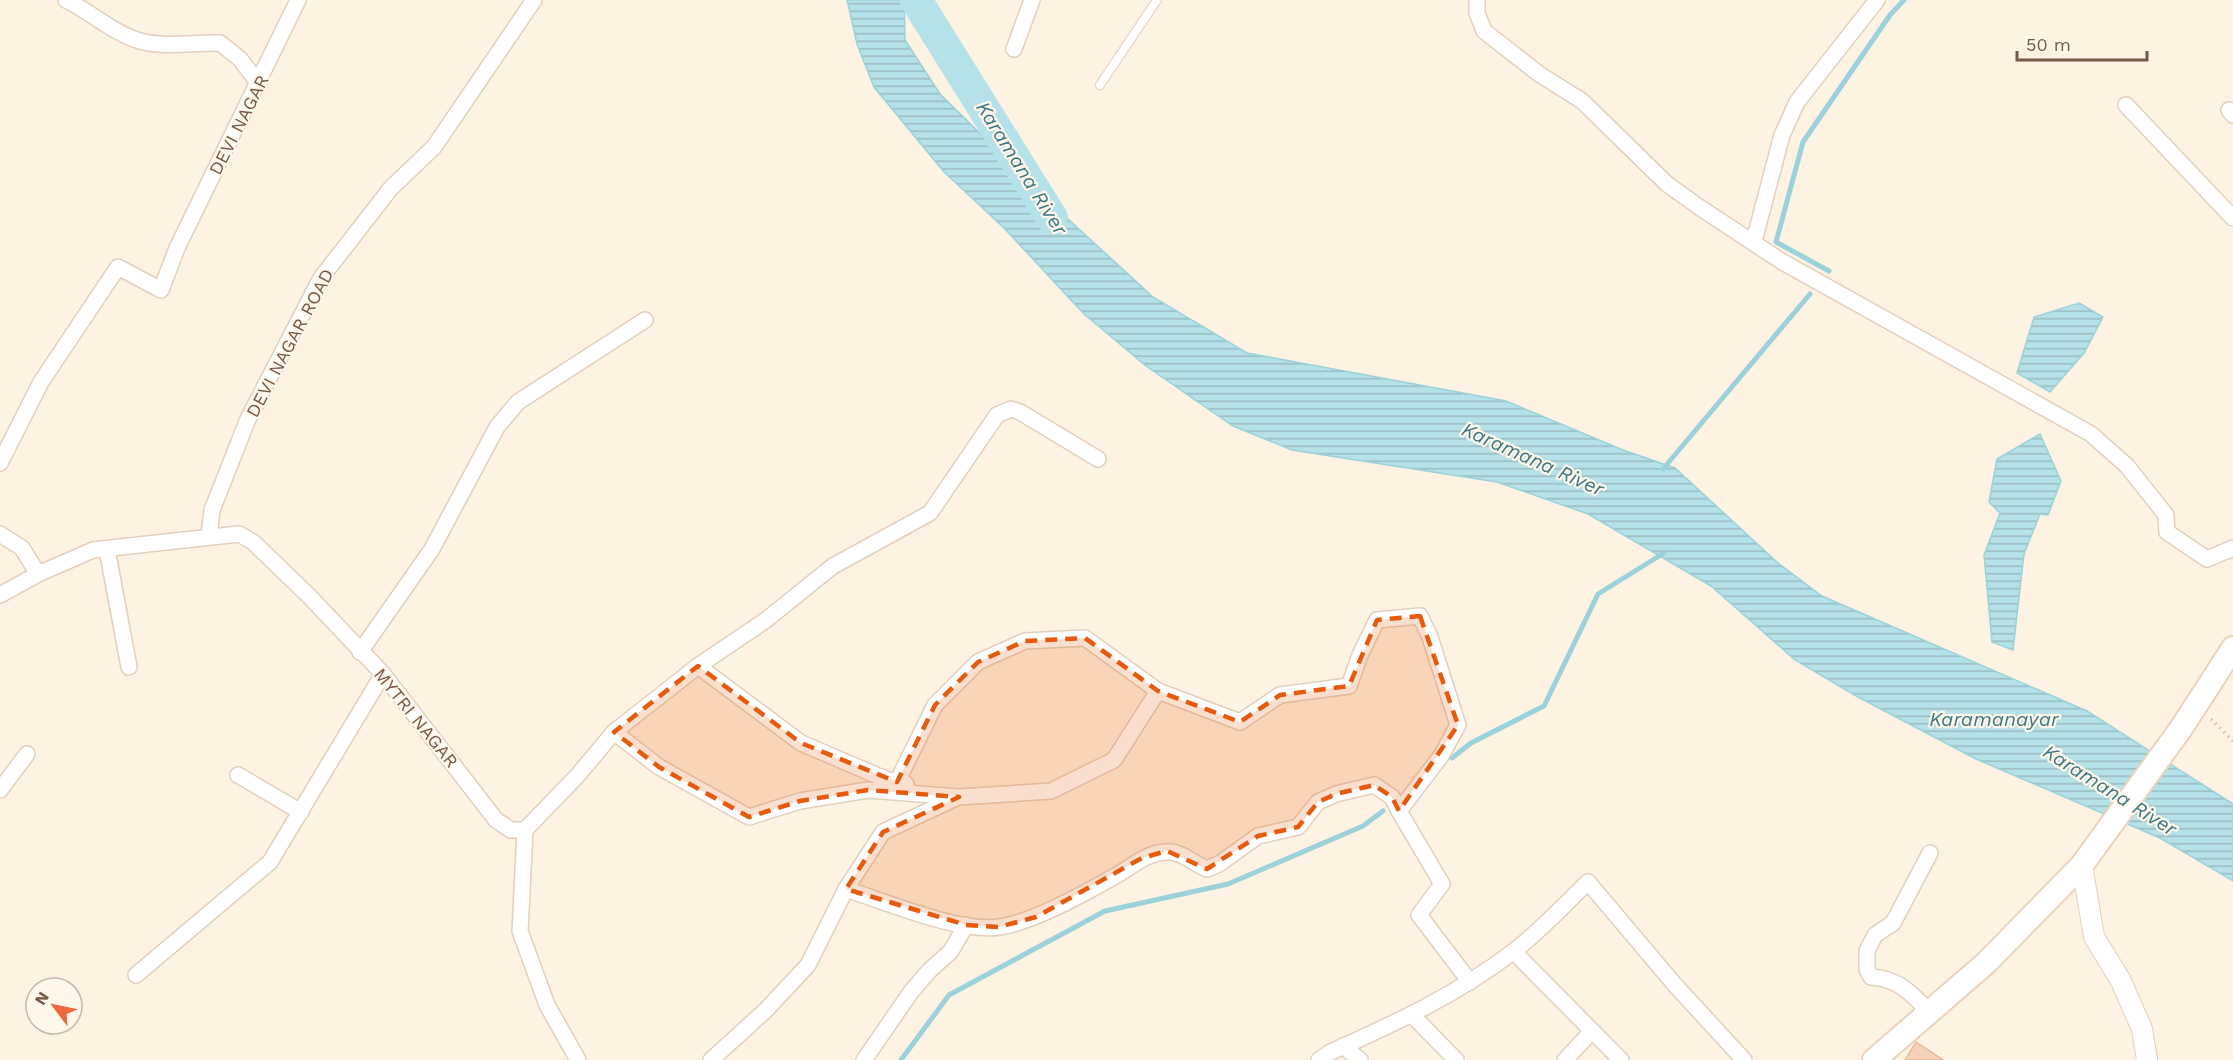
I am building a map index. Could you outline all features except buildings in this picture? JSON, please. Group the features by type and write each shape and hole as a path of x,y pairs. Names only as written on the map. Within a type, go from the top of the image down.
{"main road":[{"path":"1874,1060 1986,963 2082,865 2182,728 2195,704 2233,648"}],"street":[{"path":"66,0 130,38 142,42 220,43 240,59 259,84"},
{"name":"DEVI NAGAR","path":"0,463 41,382 118,267 160,290 177,248 298,0"},
{"name":"DEVI NAGAR ROAD","path":"209,536 212,510 248,419 321,278 391,188 434,147 534,0"},
{"path":"1014,48 1032,0"},
{"path":"1477,0 1477,13 1484,31 1502,47 1582,101 1667,184 1791,266 2091,434 2127,466 2166,515 2167,532 2190,549 2208,559 2233,548"},
{"path":"1754,241 1782,135 1797,102 1877,0"},
{"path":"2126,105 2233,218"},
{"path":"360,652 432,549 497,427 511,410 518,402 645,320"},
{"path":"578,1060 548,1005 520,931 525,830 578,775 614,732 698,666 766,620 833,566 930,513 997,415 1011,409 1020,412 1098,459"},
{"path":"0,534 22,548 38,574"},
{"name":"MYTRI NAGAR","path":"0,596 38,574 93,550 239,534 309,596 382,674 496,820 511,830 525,830"},
{"path":"107,549 129,667"},
{"path":"897,782 935,705 978,662 1025,641 1085,638 1158,691 1240,722 1280,696 1349,686 1360,655 1377,620 1420,616 1430,637 1458,725 1441,756 1399,812"},
{"path":"698,666 801,743 897,782 959,797"},
{"path":"136,975 270,862 382,674"},
{"path":"614,732 659,767 749,817 800,801 868,790 959,797 1051,791 1114,760 1158,691"},
{"path":"0,790 27,754"},
{"path":"238,775 301,812"},
{"path":"846,889 966,925 999,927 1036,917 1117,875 1142,858 1167,851 1182,855 1207,869 1219,864 1258,836 1298,827 1318,802 1354,789 1374,785 1392,797 1442,884 1419,915 1470,982"},
{"path":"711,1060 766,1011 808,965 846,889 883,832 959,797"},
{"path":"1930,853 1893,923 1875,935 1867,951 1867,969 1871,977 1890,978 1899,984 1930,1012"},
{"path":"2082,865 2094,937 2121,981 2142,1029 2147,1060"},
{"path":"1319,1060 1343,1046 1412,1015 1470,982 1514,952 1588,882 1744,1060"},
{"path":"864,1060 911,992 951,951 966,925"},
{"path":"1514,952 1620,1060"},
{"path":"1412,1015 1456,1060"},
{"path":"1565,1060 1591,1032"},
{"path":"1343,1046 1360,1060"}],"lane":[{"path":"1100,85 1157,0"}],"path":[{"path":"2195,704 2233,741"}],"highlighted area":[{"path":"1420,616 1458,725 1399,811 1392,797 1374,785 1336,794 1318,802 1298,827 1258,836 1207,869 1167,851 1142,858 1036,917 999,927 966,925 846,889 883,832 959,797 868,790 800,801 749,817 659,767 614,732 698,666 801,743 897,782 935,705 978,662 1025,641 1085,638 1158,691 1240,722 1280,695 1349,686 1377,620"}],"water":[{"name":"Karamanayar","path":"847,0 904,0 905,40 940,94 1056,208 1153,297 1247,353 1506,401 1623,450 1675,468 1778,563 1822,596 2087,711 2233,804 2233,881 2160,838 1976,759 1858,697 1795,660 1711,586 1588,514 1497,482 1292,450 1233,426 1146,366 1084,314 1004,228 944,172 874,87 857,44"},
{"path":"2079,303 2103,317 2084,353 2050,392 2017,373 2034,317"},
{"path":"2040,434 2061,481 2048,515 2040,514 2024,554 2013,650 1992,642 1984,555 2000,513 1989,502 1997,459"}],"waterway":[{"name":"Karamana River","path":"916,0 1052,218"},
{"path":"1829,271 1776,242 1803,142 1890,15 1904,0"},
{"path":"1663,469 1810,294"},
{"path":"1452,758 1471,743 1544,706 1598,594 1664,553"},
{"path":"901,1060 949,995 1105,911 1228,884 1363,826 1383,811"}]}
